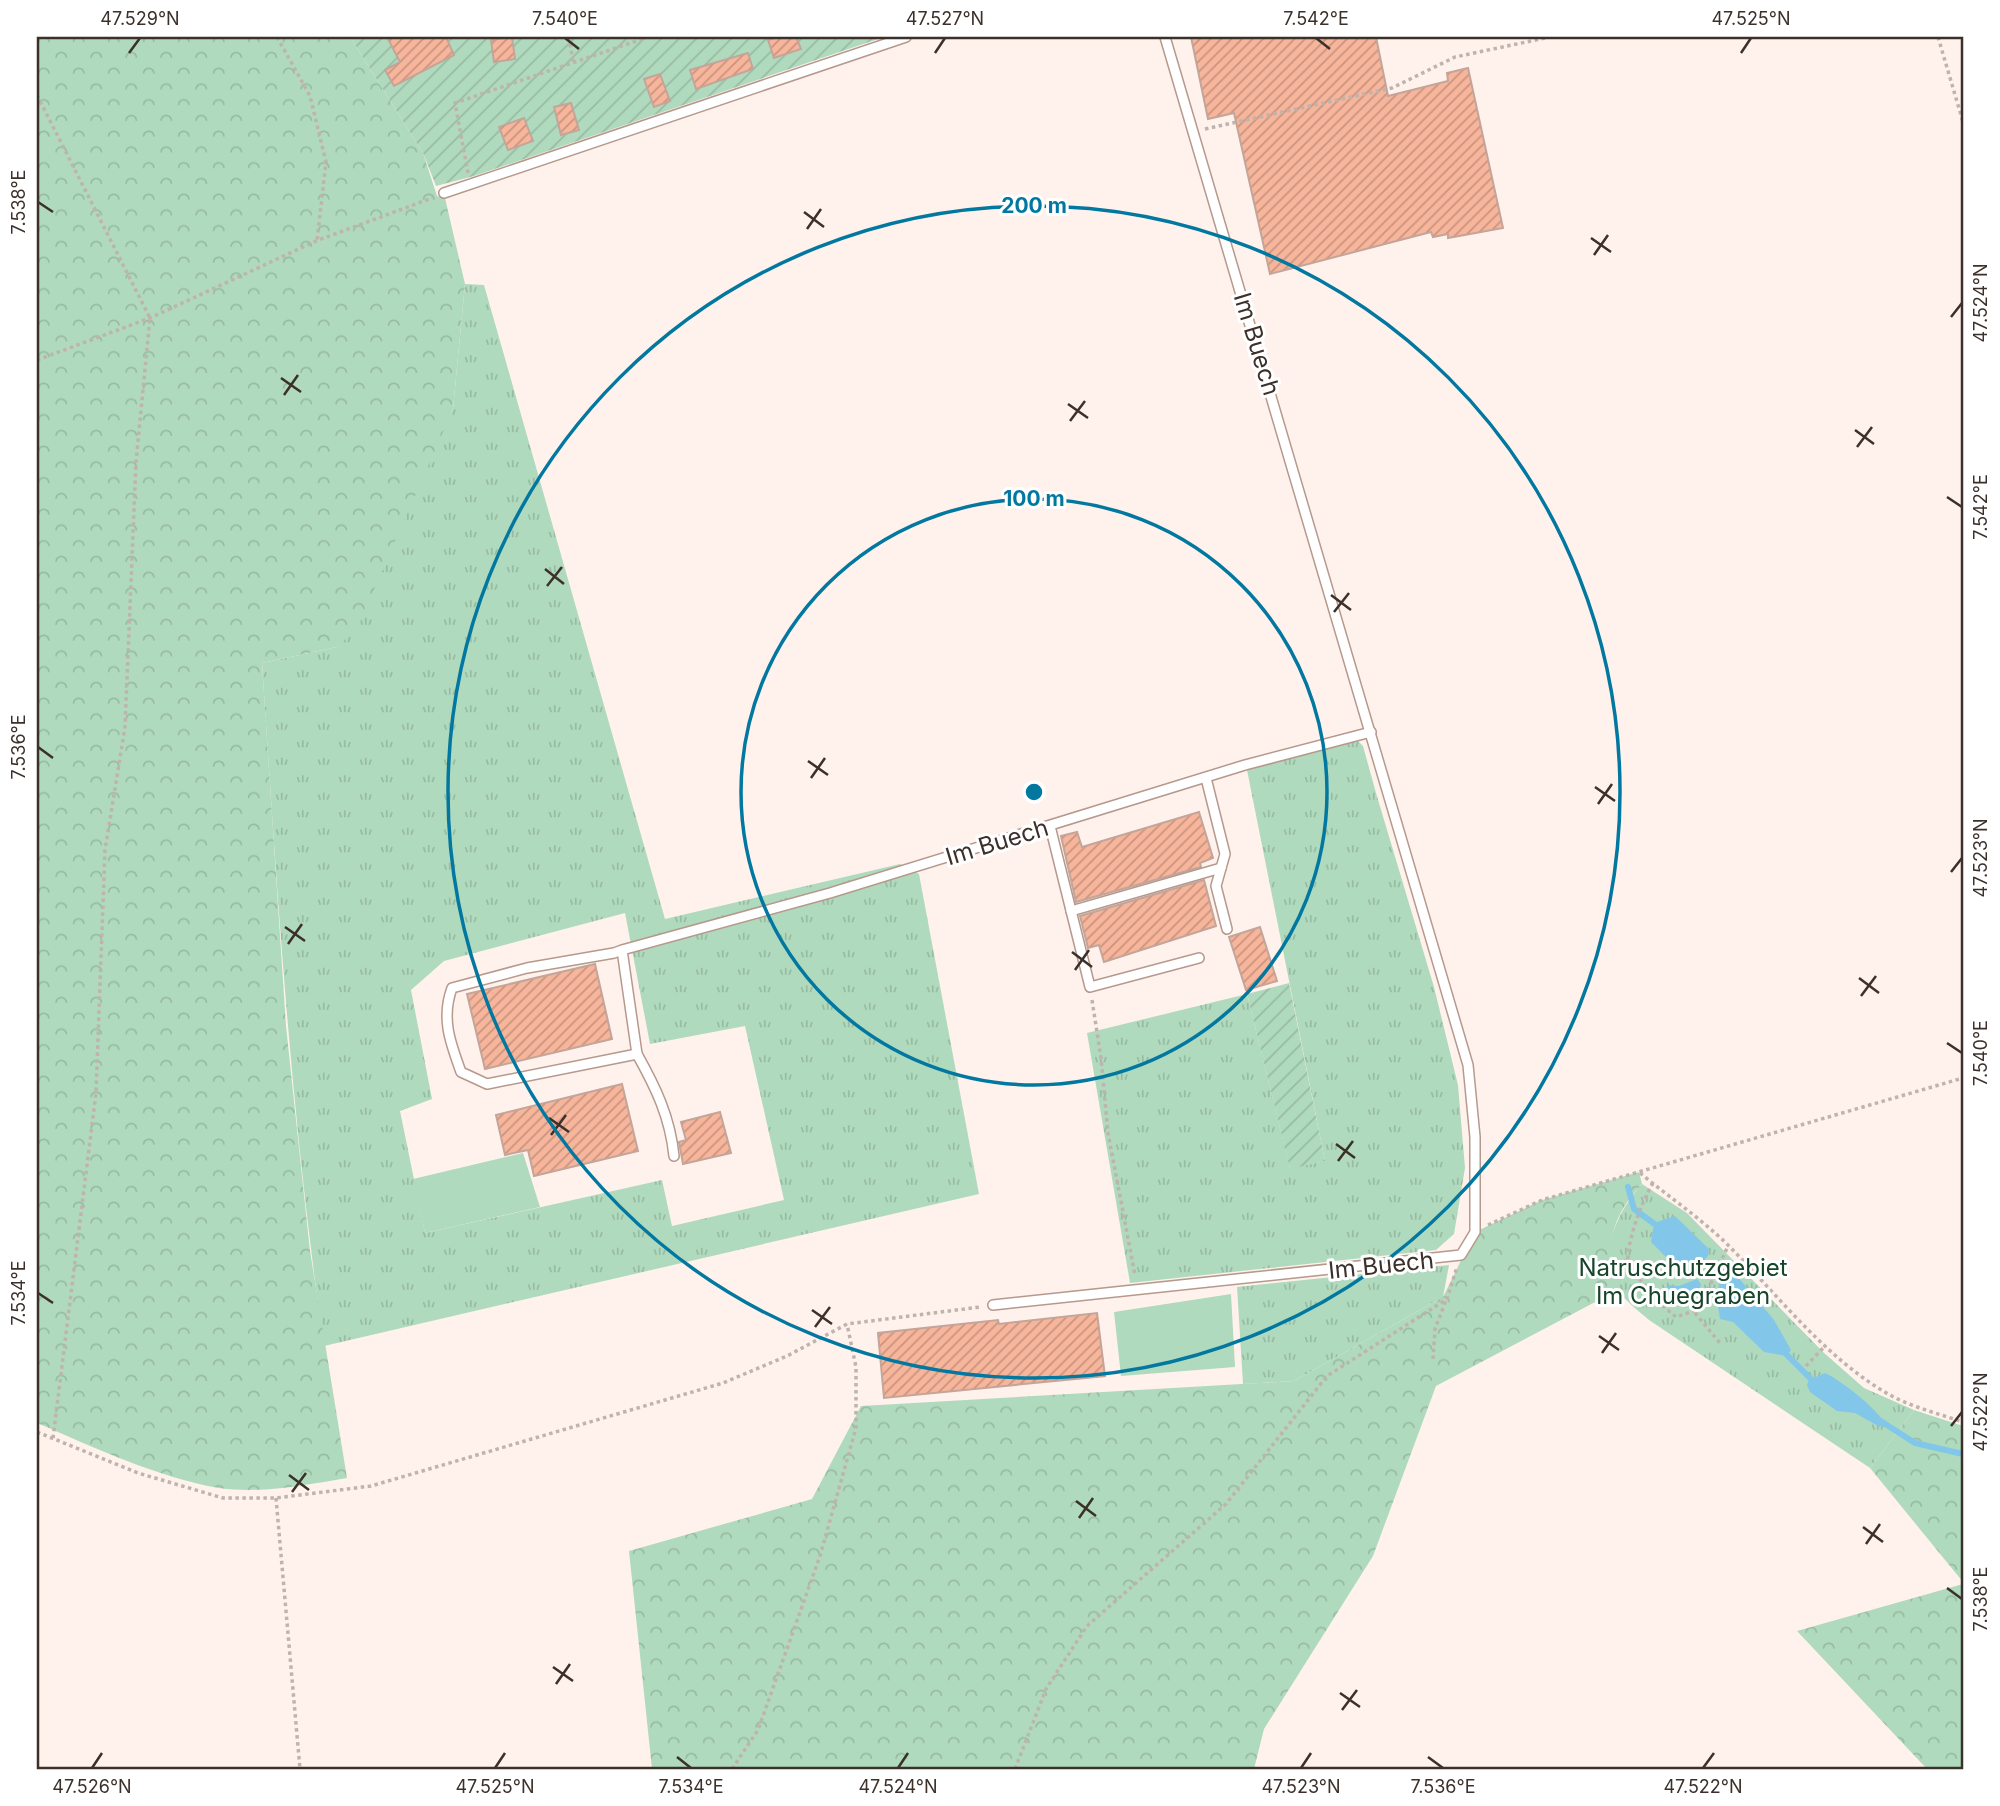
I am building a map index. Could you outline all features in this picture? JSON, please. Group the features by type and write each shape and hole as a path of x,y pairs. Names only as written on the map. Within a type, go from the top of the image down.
{"lane":[{"path":"444,193 906,37"},
{"name":"Im Buech","path":"993,1305 1461,1255 1475,1231 1475,1137 1468,1065 1166,37"},
{"name":"Im Buech","path":"637,1054 487,1084 461,1072 448,1037 445,1007 452,988 527,968 622,950 830,893 1206,778 1371,732"},
{"path":"1206,778 1225,854 1216,886 1227,929"},
{"path":"1050,826 1090,987 1199,958"},
{"path":"1071,911 1221,868"},
{"path":"622,950 637,1054 658,1091 671,1125 674,1156"}],"path":[{"path":"277,37 310,96 326,162 316,241"},
{"path":"569,37 573,62"},
{"path":"471,185 455,103 648,37"},
{"path":"1193,132 1392,89 1455,57 1550,37"},
{"path":"1938,37 1963,122"},
{"path":"37,95 150,318 135,462 125,727 105,850 96,1093 53,1438"},
{"path":"37,360 150,318 316,241 444,193"},
{"path":"1090,987 1101,1058 1108,1133 1138,1288"},
{"path":"1475,1231 1542,1200 1963,1077"},
{"path":"1639,1172 1691,1210 1825,1346 1884,1392 1963,1422"},
{"path":"1653,1184 1629,1240 1628,1266 1676,1317 1695,1313 1703,1303 1728,1246"},
{"path":"1433,1359 1435,1329 1461,1255"},
{"path":"1620,1268 1627,1259"},
{"path":"1015,1769 1046,1689 1087,1626 1226,1504 1327,1376 1447,1299"},
{"path":"37,1432 138,1473 223,1498 276,1498 371,1486 723,1383 787,1356 847,1324 993,1305"},
{"path":"1695,1313 1720,1343"},
{"path":"732,1769 758,1730 820,1556 856,1428 856,1367 847,1324"},
{"path":"1807,1366 1825,1346"},
{"path":"276,1498 300,1769"}],"green space":[{"path":"37,37 350,37 423,153 437,196 445,198 465,284 453,409 357,629 337,647 262,663 286,1026 310,1251 347,1478 267,1489 219,1488 150,1469 37,1423"},
{"path":"350,37 884,37 474,176 436,186 423,153"},
{"path":"465,284 484,285 665,919 900,864 919,874 979,1194 324,1346 294,1091 262,663 337,647 453,409","holes":["625,913 650,1044 745,1026 784,1200 672,1226 662,1180 425,1233 400,1111 432,1099 411,990 444,961"]},
{"path":"1356,739 1363,746 1434,987 1458,1085 1465,1168 1454,1234 1436,1250 1130,1283 1087,1033 1247,994 1290,1168 1325,1161 1247,770"},
{"path":"1289,983 1325,1161 1290,1169 1247,994"},
{"path":"523,1153 540,1207 425,1233 413,1179"},
{"path":"1639,1172 1642,1184 1623,1208 1613,1233 1611,1260 1618,1290 1436,1386 1373,1556 1264,1729 1254,1769 652,1769 629,1551 812,1499 861,1406 1294,1381 1443,1297 1475,1232 1542,1200"},
{"name":"Natruschutzgebiet Im Chuegraben","path":"1642,1184 1687,1213 1823,1352 1864,1388 1914,1410 1870,1468 1649,1320 1620,1293 1611,1276 1610,1247 1618,1219"},
{"path":"1449,1265 1443,1297 1294,1381 1243,1384 1237,1287"},
{"path":"1231,1294 1235,1367 1121,1376 1114,1312"},
{"path":"1914,1410 1963,1426 1963,1582 1870,1468"},
{"path":"1963,1584 1963,1769 1927,1769 1797,1631"}],"water":[{"path":"1675,1216 1709,1249 1708,1256 1698,1267 1671,1262 1651,1242 1654,1223"},
{"path":"1738,1277 1774,1320 1791,1350 1787,1356 1764,1352 1733,1322 1720,1319 1716,1298 1718,1289 1724,1278"},
{"path":"1697,1279 1701,1284 1692,1297 1676,1301 1666,1293 1668,1285 1679,1286"},
{"path":"1825,1373 1858,1395 1884,1423 1880,1427 1855,1413 1837,1411 1810,1392 1807,1385 1809,1380"}],"building":[{"path":"387,37 446,37 454,55 394,86 385,70 400,62"},
{"path":"512,37 515,59 494,62 491,40"},
{"path":"796,37 801,49 774,58 768,40"},
{"path":"1191,37 1376,37 1388,96 1448,81 1447,73 1468,68 1503,228 1448,238 1448,234 1433,237 1431,232 1270,274 1234,113 1208,119"},
{"path":"748,53 753,69 696,89 690,70"},
{"path":"660,74 670,101 654,107 644,79"},
{"path":"571,103 579,130 561,135 554,107"},
{"path":"524,118 533,141 508,150 499,127"},
{"path":"1199,812 1213,858 1200,863 1201,867 1076,902 1061,836 1077,832 1082,847"},
{"path":"1204,880 1216,926 1104,962 1099,945 1088,948 1080,916"},
{"path":"1260,927 1277,981 1246,990 1229,937"},
{"path":"595,964 612,1039 485,1069 467,994"},
{"path":"622,1084 638,1151 534,1176 528,1150 505,1155 496,1115"},
{"path":"720,1112 731,1153 683,1164 679,1142 686,1140 681,1122"},
{"path":"1097,1313 1105,1376 884,1398 878,1333"}],"waterway":[{"path":"1628,1187 1634,1209 1660,1228"},
{"path":"1697,1260 1710,1268 1724,1286"},
{"path":"1783,1351 1815,1383"},
{"path":"1879,1420 1915,1443 1963,1454"}]}
